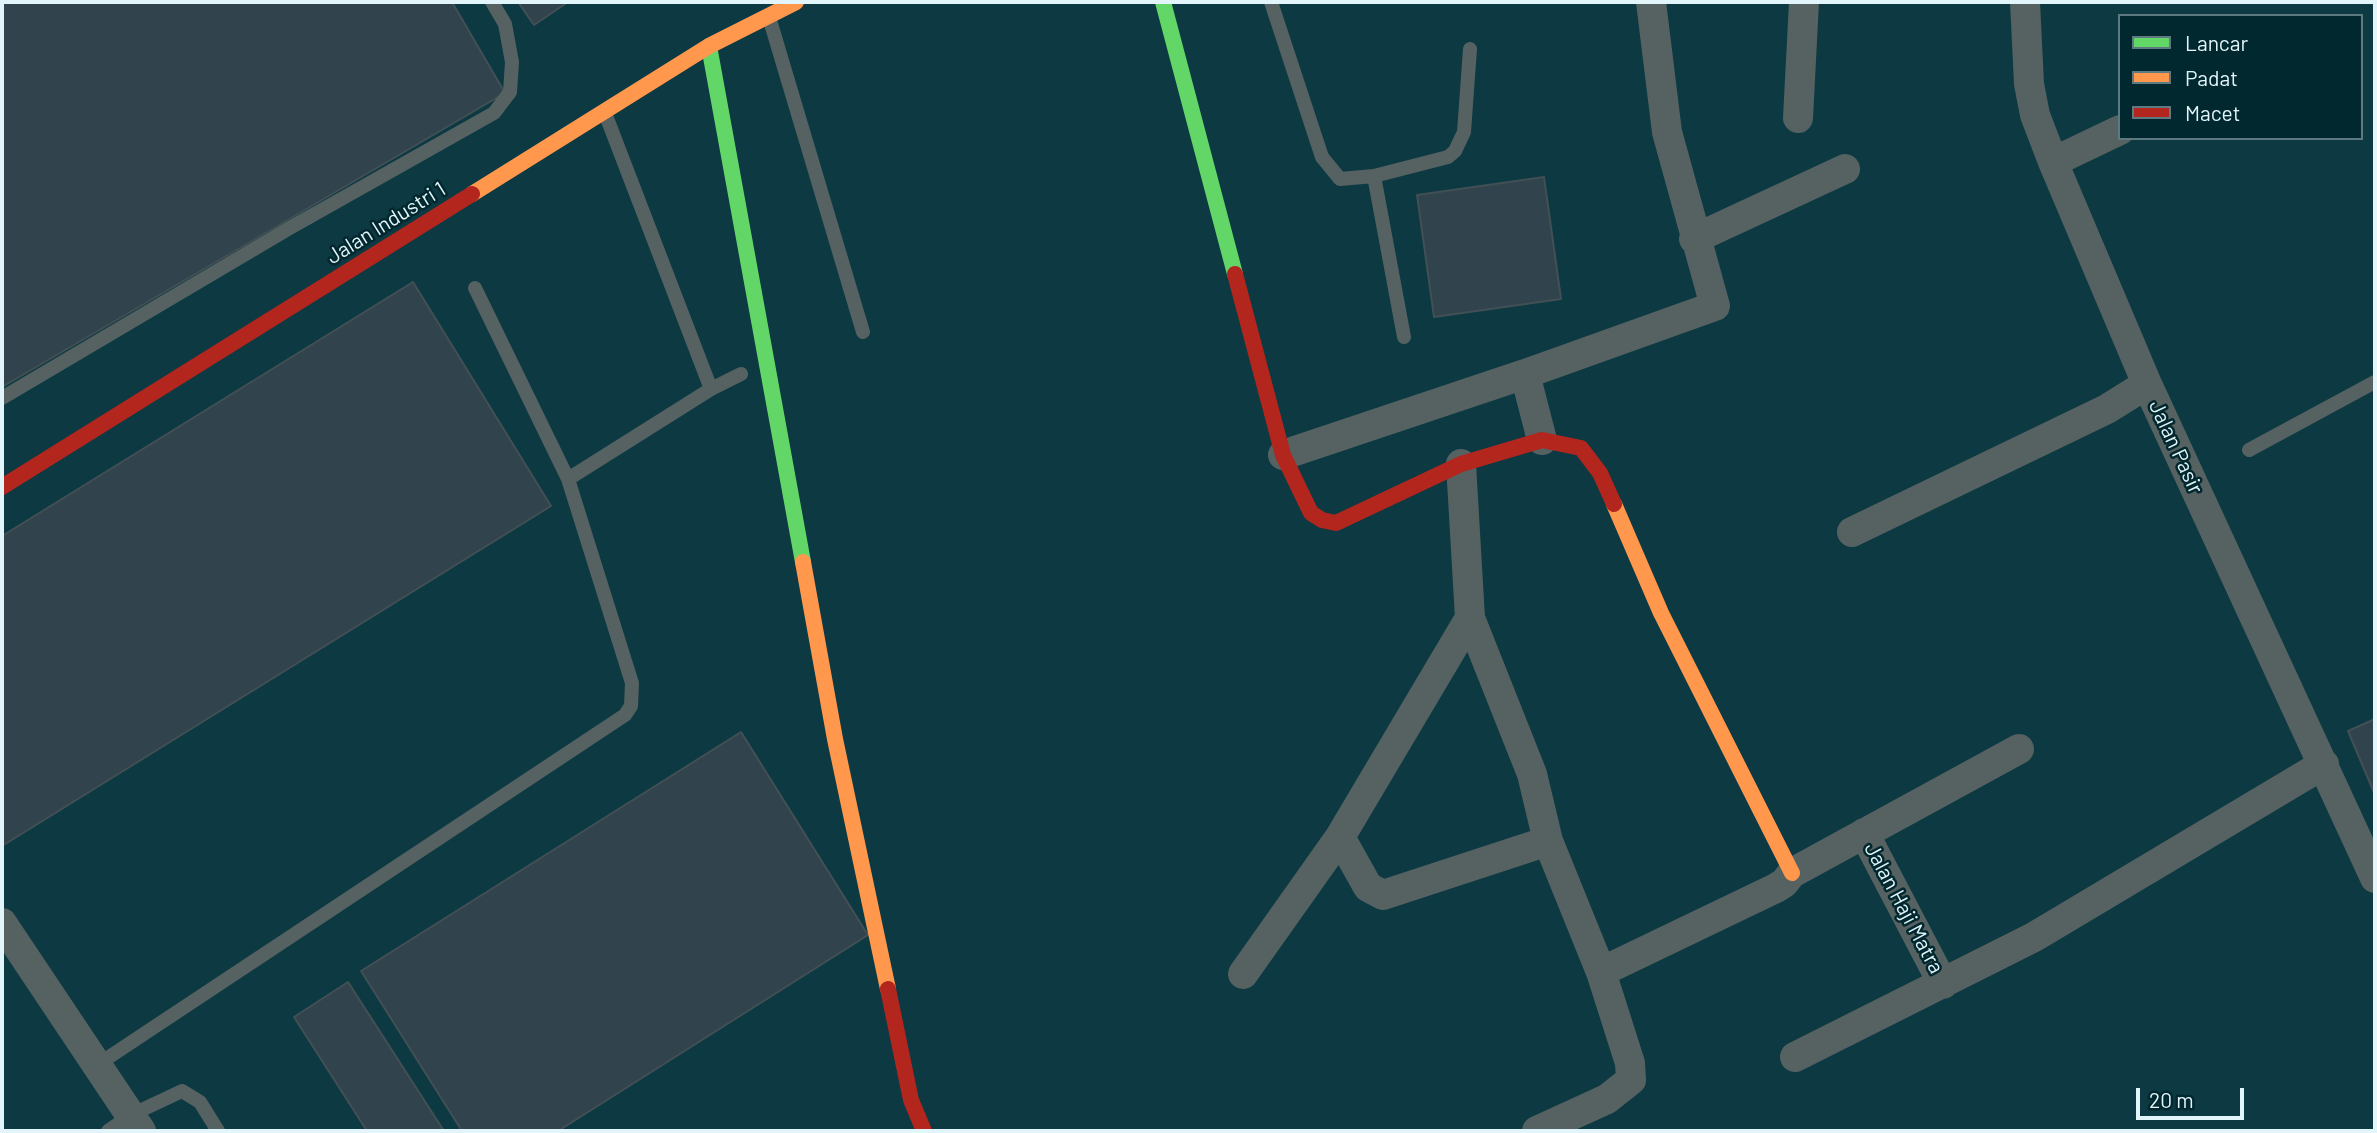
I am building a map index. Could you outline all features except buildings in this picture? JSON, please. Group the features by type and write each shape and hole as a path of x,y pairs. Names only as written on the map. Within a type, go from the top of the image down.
{"street":[{"name":"Jalan Industri 1","path":"2,487 709,46 796,2"},
{"path":"1163,2 1283,455 1311,513 1322,520 1336,523 1461,464 1542,440 1581,448 1600,473 1661,613 1785,854 1792,873"},
{"path":"1283,455 1525,374 1715,306 1667,132 1651,2"},
{"path":"1798,118 1804,2"},
{"name":"Jalan Pasir","path":"2025,2 2029,83 2035,115 2053,162 2147,384 2375,878"},
{"path":"709,46 835,739 911,1100 925,1131"},
{"path":"2053,162 2118,131"},
{"path":"1695,239 1845,169"},
{"path":"1525,374 1542,440"},
{"path":"1852,532 2107,409 2147,384"},
{"path":"1461,464 1470,618 1531,774 1548,841 1601,972 1630,1063 1631,1080 1607,1098 1537,1131"},
{"path":"1243,974 1340,837 1470,618"},
{"path":"1601,972 1776,888 1792,873 2019,749"},
{"path":"1795,1057 2034,937 2324,764"},
{"name":"Jalan Haji Matra","path":"1864,833 1943,984"},
{"path":"1340,837 1368,887 1383,895 1548,841"},
{"path":"2,923 97,1065 127,1126"}],"lane":[{"path":"2,398 288,229 494,113 510,92 512,62 505,24 492,2"},
{"path":"1271,2 1322,157 1340,179 1374,176 1448,157 1455,151 1464,132 1470,48"},
{"path":"769,16 863,332"},
{"path":"605,112 711,389"},
{"path":"1374,176 1404,337"},
{"path":"97,1065 625,715 631,706 632,683 568,479 475,288"},
{"path":"568,479 711,389 741,374"},
{"path":"2249,450 2375,382"},
{"path":"127,1126 174,1092 187,1092 200,1102 218,1131"}],"shaded area":[{"path":"2,2 2375,2 2375,1131 2,1131"}],"traffic: fast":[{"path":"1163,2 1235,274"},
{"path":"709,46 803,562"}],"traffic: slow":[{"path":"472,194 709,46 796,2"},
{"path":"1614,504 1661,613 1792,873"},
{"path":"803,562 835,739 888,989"}],"traffic: jam":[{"path":"2,487 472,194"},
{"path":"1235,274 1283,455 1311,513 1322,520 1336,523 1461,464 1542,440 1581,448 1600,473 1614,504"},
{"path":"888,989 911,1100 924,1131"}]}
